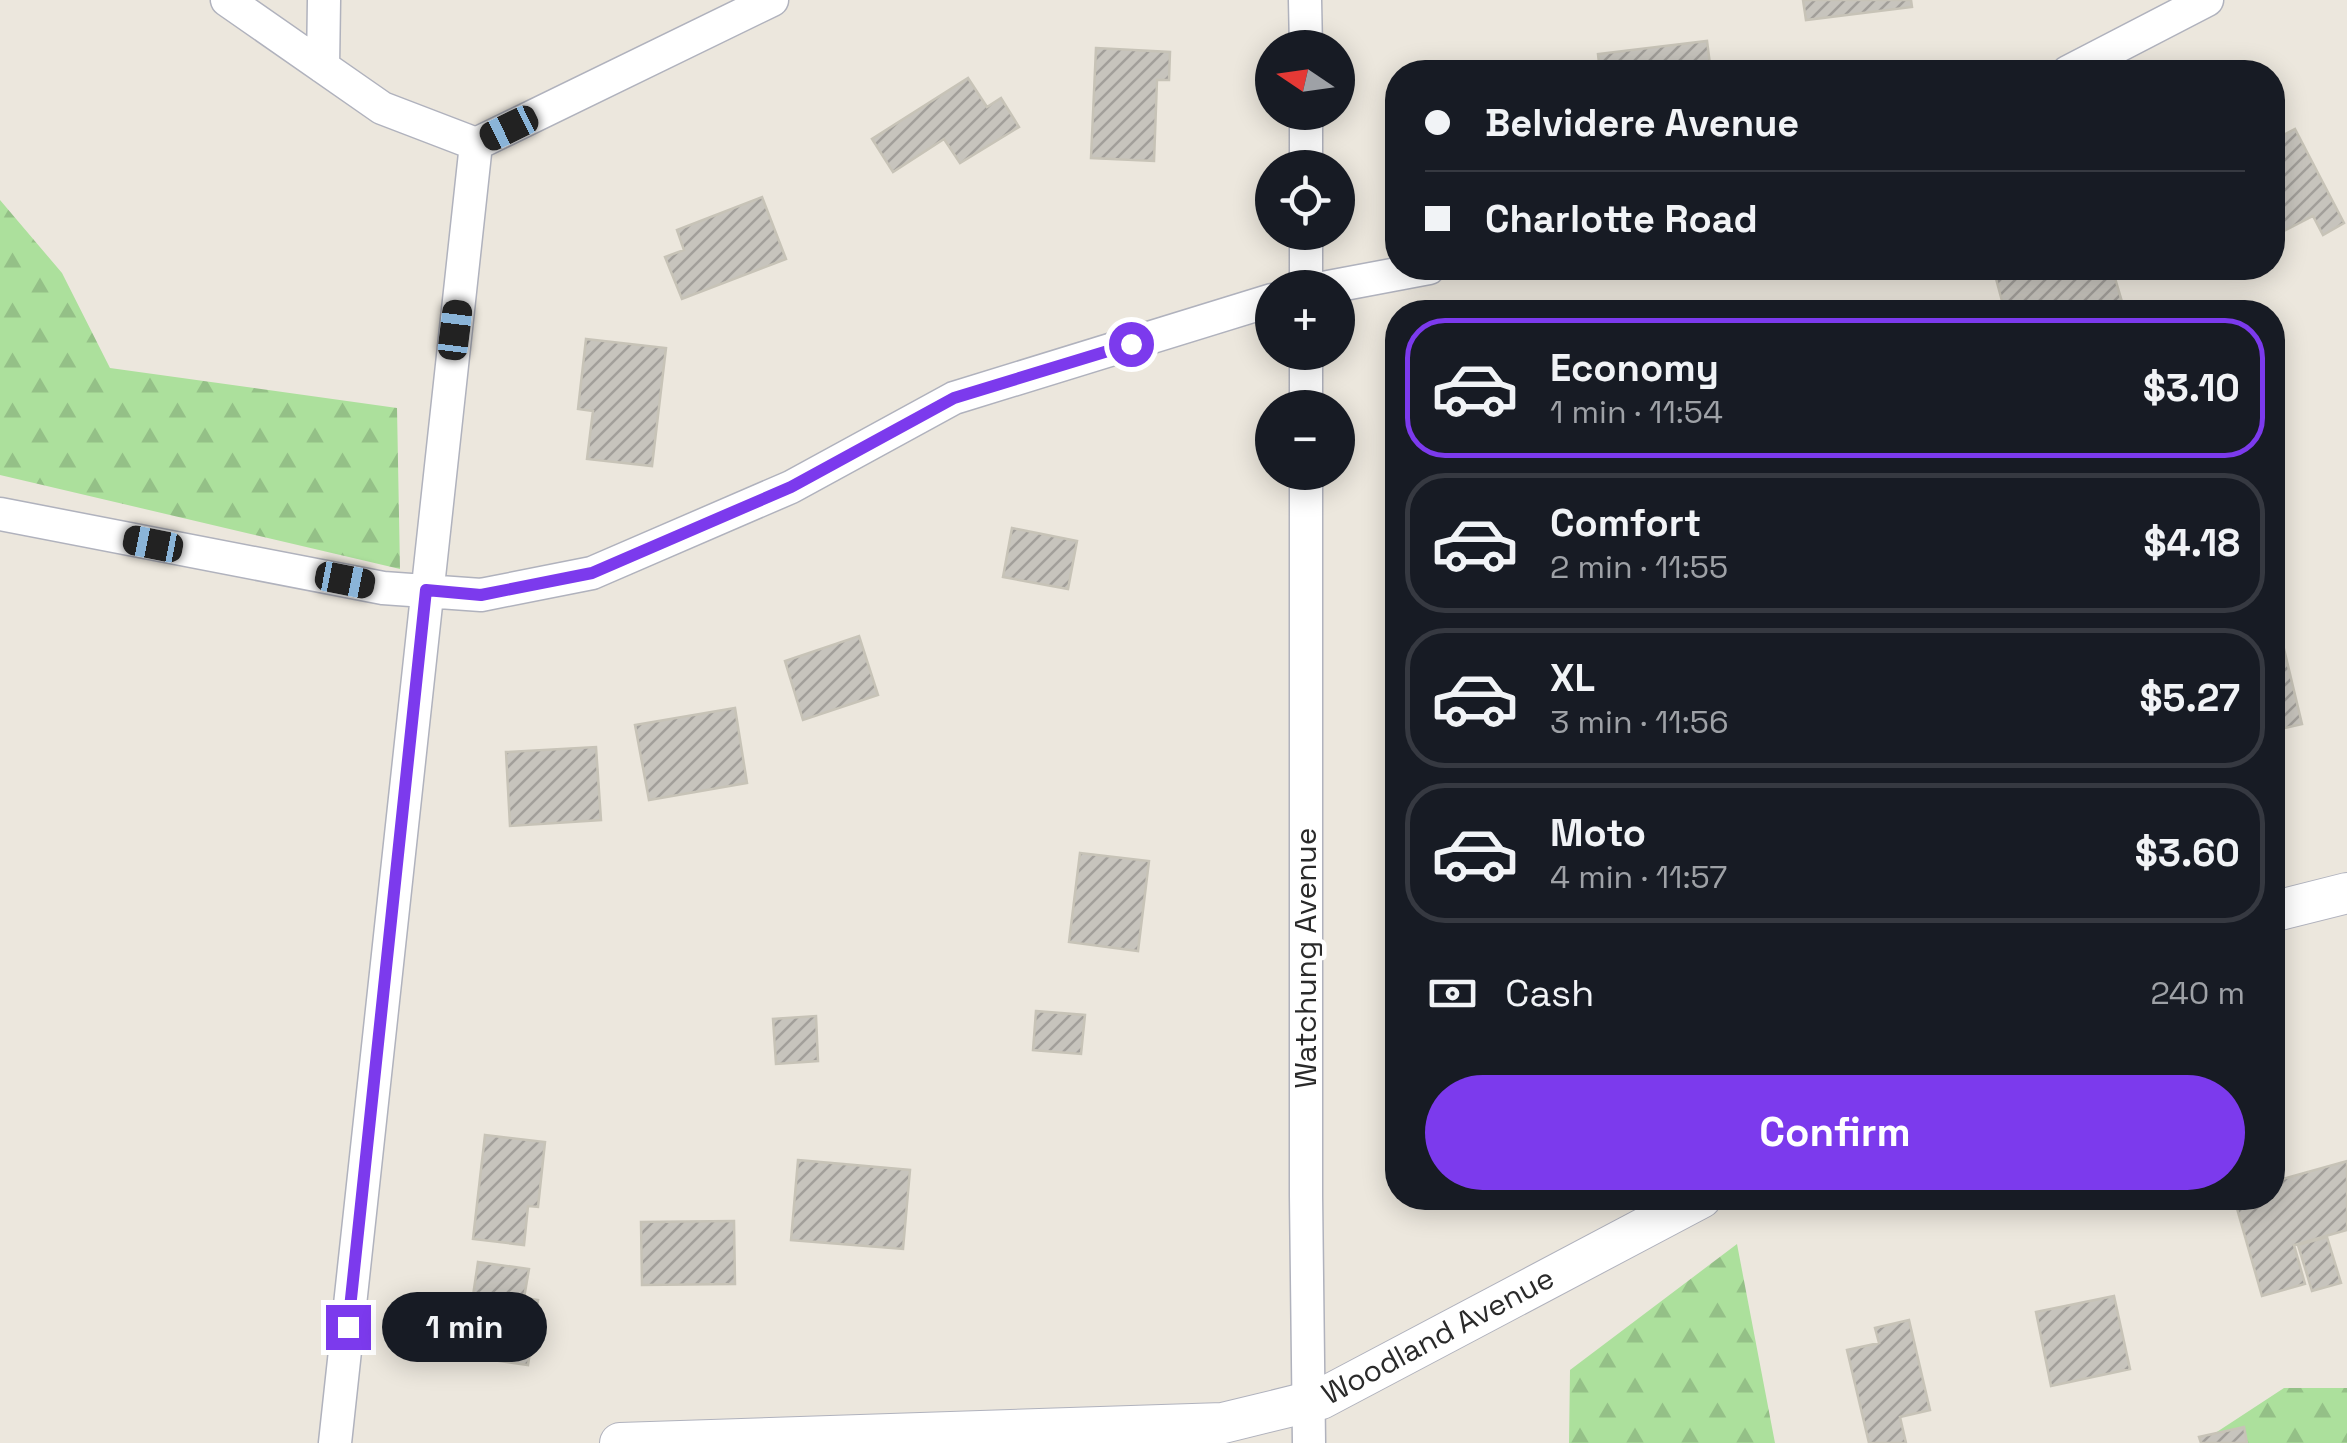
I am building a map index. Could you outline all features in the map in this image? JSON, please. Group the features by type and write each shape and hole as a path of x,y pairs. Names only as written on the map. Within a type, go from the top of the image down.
{"street":[{"path":"227,0 382,108 476,144 772,0"},
{"path":"323,67 324,0"},
{"path":"1306,0 1306,30"},
{"path":"2091,60 2207,0"},
{"path":"335,1443 476,144"},
{"path":"1355,282 1385,276"},
{"path":"0,514 383,588 481,595 592,573 791,487 954,398 1255,305"},
{"name":"Watchung Avenue","path":"1306,490 1309,1423"},
{"path":"2285,909 2347,892"},
{"name":"Woodland Avenue","path":"620,1443 1309,1423 1680,1210"}],"green space":[{"path":"0,200 62,273 110,368 397,408 400,569 0,475"},
{"path":"1737,1244 1775,1443 1569,1443 1570,1370"},
{"path":"2284,1388 2347,1388 2347,1443 2200,1443"}],"building":[{"path":"1803,0 1911,0 1912,7 1806,20"},
{"path":"1707,41 1709,60 1599,60 1598,54"},
{"path":"1096,48 1170,52 1169,80 1157,80 1154,161 1091,158"},
{"path":"968,78 987,107 1001,98 1019,127 960,163 944,139 893,172 872,139"},
{"path":"2295,129 2344,223 2323,235 2313,216 2285,230 2285,134"},
{"path":"762,197 786,259 682,299 665,257 684,250 677,230"},
{"path":"1996,280 2116,280 2121,300 2002,300"},
{"path":"586,339 666,348 652,466 587,459 593,411 578,409"},
{"path":"1012,528 1077,541 1068,589 1003,577"},
{"path":"859,636 878,695 803,720 785,661"},
{"path":"2285,653 2302,724 2285,728"},
{"path":"735,708 747,783 649,800 635,725"},
{"path":"596,747 601,820 510,826 506,752"},
{"path":"1080,853 1149,861 1138,951 1069,942"},
{"path":"1036,1011 1085,1015 1081,1054 1033,1050"},
{"path":"816,1016 818,1061 776,1064 773,1019"},
{"path":"485,1135 545,1142 538,1207 528,1206 524,1245 473,1239"},
{"path":"798,1160 910,1170 903,1249 791,1240"},
{"path":"2347,1161 2347,1230 2294,1245 2305,1284 2262,1296 2237,1210 2285,1210 2285,1178"},
{"path":"734,1221 735,1284 642,1285 641,1222"},
{"path":"2327,1237 2341,1283 2312,1291 2298,1245"},
{"path":"478,1262 529,1269 524,1298 538,1300 528,1365 464,1356"},
{"path":"2114,1296 2130,1369 2051,1386 2036,1312"},
{"path":"1909,1320 1930,1410 1900,1417 1906,1443 1869,1443 1847,1350 1879,1343 1875,1328"},
{"path":"2244,1427 2247,1443 2201,1443 2199,1437"}],"route":[{"path":"348,1327 426,590 481,595 592,573 791,487 954,398 1131,344"}]}
